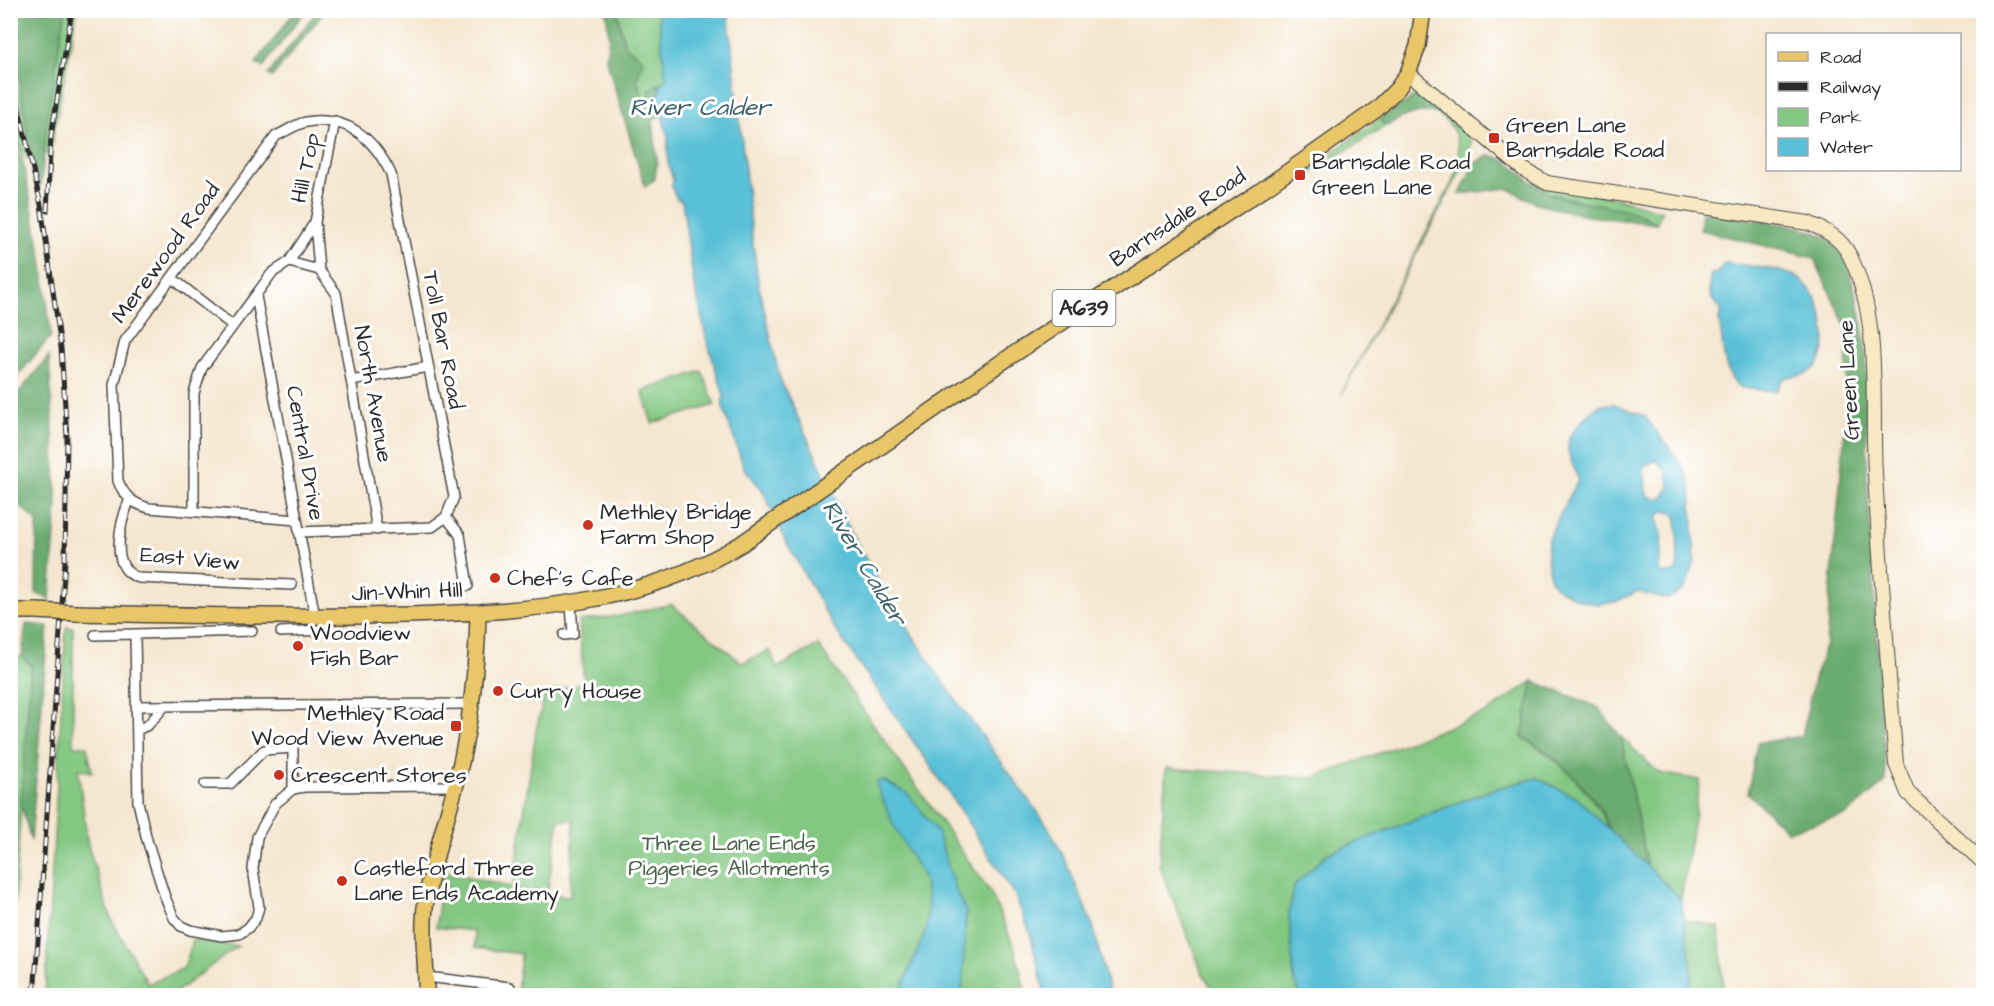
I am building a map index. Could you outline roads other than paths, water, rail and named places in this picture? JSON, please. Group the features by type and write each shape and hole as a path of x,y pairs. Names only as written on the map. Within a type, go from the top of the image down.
{"main road":[{"name":"Barnsdale Road","path":"763,529 996,366 1259,192 1388,99 1408,74 1418,46 1423,10"},
{"name":"Jin-Whin Hill","path":"10,611 322,617 478,612 571,604 661,583 706,564 763,529"},
{"path":"426,996 427,977 423,927 427,896 455,786 471,704 477,650 478,612"}],"street":[{"name":"Green Lane","path":"1408,74 1523,169 1547,183 1808,223 1834,235 1850,255 1862,291 1870,332 1876,484 1896,764 1901,782 1920,807 1983,863"},
{"name":"Hill Top","path":"319,270 315,222 335,121"},
{"name":"Merewood Road","path":"130,499 123,494 118,482 114,385 125,341 276,136 305,122 335,121"},
{"name":"Toll Bar Road","path":"335,121 359,130 380,151 391,174 454,497 446,517"},
{"name":"Hill Top","path":"194,511 194,393 202,368 272,273 289,262 315,222"},
{"path":"289,262 319,270"},
{"name":"North Avenue","path":"319,270 336,293 377,530"},
{"path":"172,278 233,326"},
{"name":"Central Drive","path":"256,296 299,532 322,617"},
{"path":"351,381 428,367"},
{"path":"130,499 149,508 297,519"},
{"name":"East View","path":"130,499 121,520 120,563 130,575 139,578 292,585"},
{"path":"299,532 432,527 446,517 460,535 468,586"},
{"path":"564,635 573,634 571,604"},
{"path":"282,632 323,630 322,617"},
{"path":"95,635 252,631"},
{"path":"135,634 134,694 137,706 138,802 147,840 174,918 190,930 222,936 239,934 256,918 259,908 253,868 256,837 275,804 293,789 455,786"},
{"path":"137,706 471,704"},
{"path":"137,730 148,725 164,706"},
{"path":"205,784 230,784 264,750 293,748 293,789"},
{"path":"427,977 510,987 509,996"}],"water":[{"name":"River Calder","path":"658,11 728,11 759,287 780,379 854,538 884,591 938,675 1047,825 1066,861 1093,926 1110,995 1045,995 1030,933 1014,893 945,787 835,629 784,538 763,491 744,468 722,404 724,396 706,337 693,278 682,201 677,199 672,188 673,180 668,163 668,138 658,100 661,84 666,79"},
{"path":"1725,263 1786,273 1801,280 1809,288 1820,310 1825,336 1820,360 1811,372 1784,378 1776,391 1743,388 1736,384 1727,369 1719,319 1721,311 1709,291 1711,274 1717,273"},
{"path":"1614,404 1645,416 1685,469 1691,489 1695,562 1685,589 1668,599 1637,592 1615,602 1597,604 1579,600 1558,589 1550,579 1547,557 1548,538 1578,480 1568,451 1569,437 1587,415 1600,405","holes":["1656,460 1666,470 1670,487 1663,497 1656,499 1647,495 1644,471 1646,465","1663,511 1673,513 1677,518 1678,564 1676,571 1663,574 1659,571 1662,536 1657,518"]},
{"path":"1537,778 1577,798 1681,899 1692,971 1688,995 1300,995 1294,979 1289,913 1294,886 1327,854 1491,790"},
{"path":"882,780 907,793 937,831 955,889 966,911 962,995 899,995 926,930 928,903 924,879 894,826 876,783"}],"railway":[{"path":"47,211 51,136 72,10"},
{"path":"10,70 41,205 61,348 67,436 65,561 34,996"}],"place":[{"name":"Green Lane Barnsdale Road","path":"1494,138"},
{"name":"Barnsdale Road Green Lane","path":"1300,175"},
{"name":"Methley Bridge Farm Shop","path":"588,525"},
{"name":"Chef's Cafe","path":"495,578"},
{"name":"Woodview Fish Bar","path":"298,646"},
{"name":"Curry House","path":"498,691"},
{"name":"Methley Road Wood View Avenue","path":"456,726"},
{"name":"Crescent Stores","path":"279,775"},
{"name":"Castleford Three Lane Ends Academy","path":"342,881"}],"park label":[{"name":"Three Lane Ends Piggeries Allotments","path":"729,856"}]}
